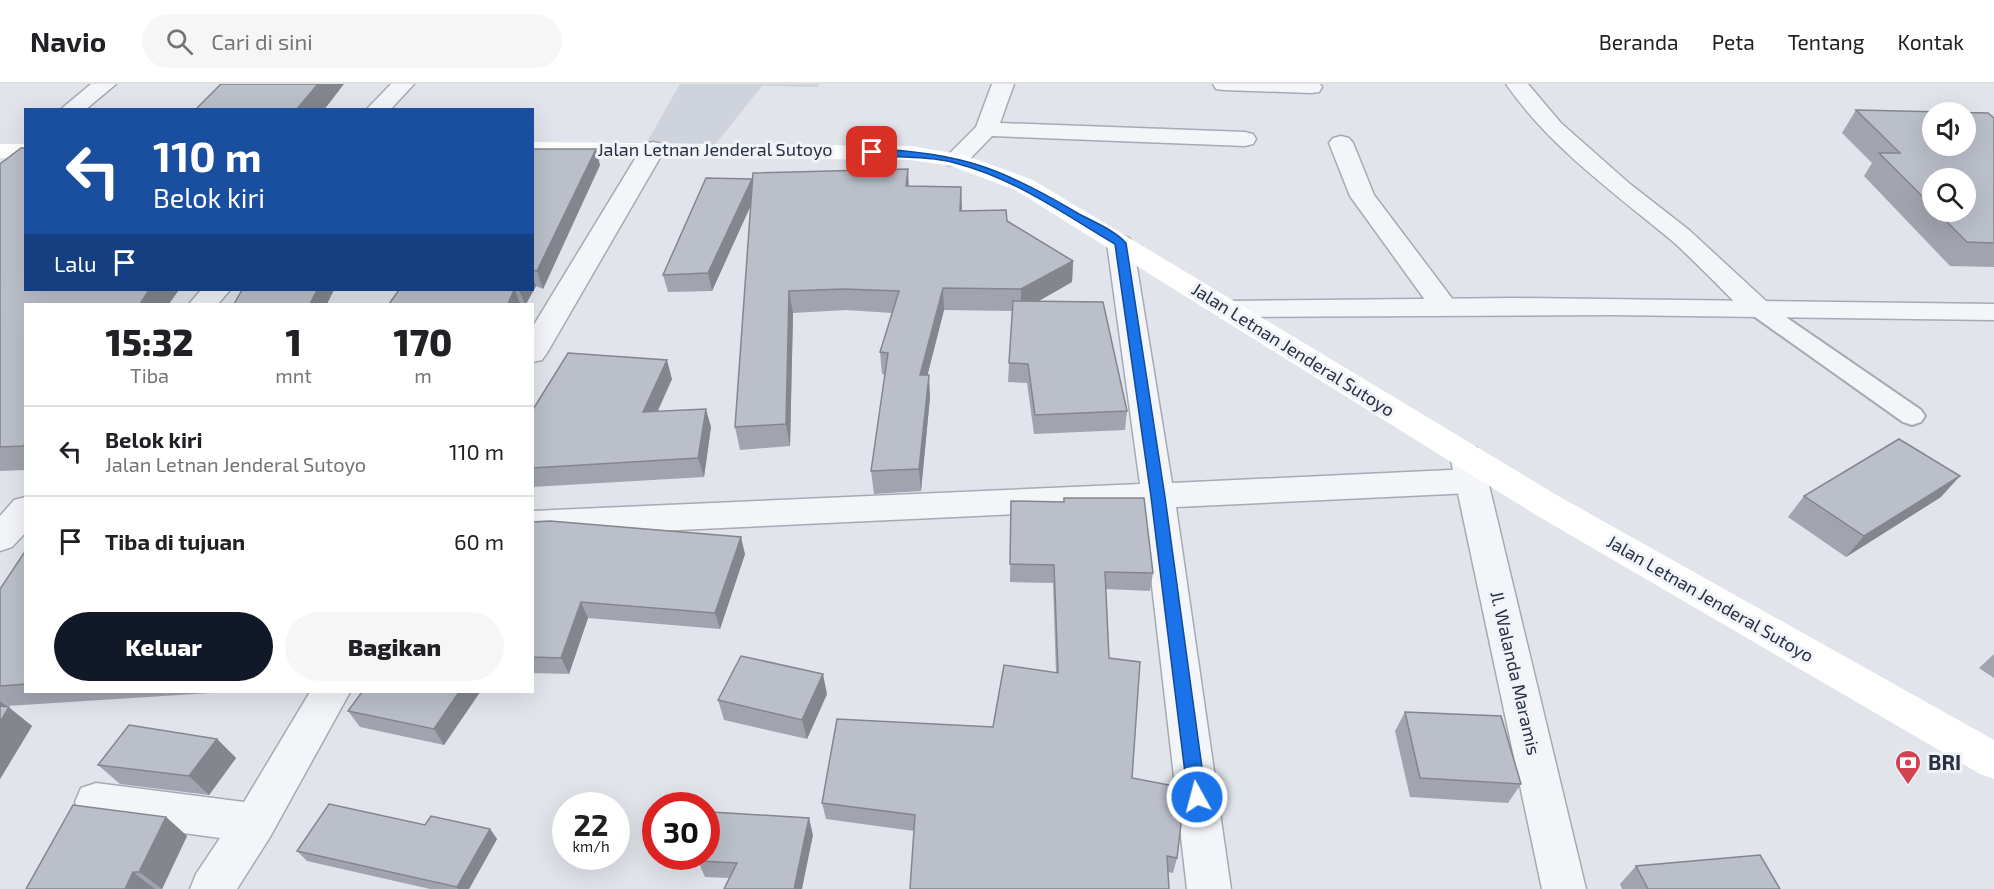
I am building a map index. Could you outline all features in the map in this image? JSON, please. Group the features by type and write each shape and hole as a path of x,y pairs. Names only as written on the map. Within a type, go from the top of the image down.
{"main road":[{"name":"Jalan Letnan Jenderal Sutoyo","path":"534,149 911,153 956,160 1023,185 1228,309 1468,469 1568,518 1994,761"}],"street":[{"path":"74,108 105,84"},
{"path":"379,108 403,84"},
{"path":"956,160 986,129 1003,84"},
{"path":"1224,84 1311,87"},
{"path":"1517,84 1553,128 1622,189 1680,235 1755,307"},
{"path":"986,129 1245,139"},
{"path":"1341,143 1362,196 1443,305"},
{"path":"534,350 654,149"},
{"path":"1120,243 1158,497 1209,889"},
{"path":"204,303 215,291"},
{"path":"1228,309 1443,305 1755,307 1994,312"},
{"path":"534,524 1158,497 1468,469"},
{"name":"Jl. Walanda Maramis","path":"1468,469 1564,889"},
{"path":"0,538 24,511"},
{"path":"212,889 255,823 330,693"},
{"path":"96,802 255,823"}],"lane":[{"path":"1755,307 1912,416"}],"shaded area":[{"path":"680,84 819,84 818,87 762,86 714,146 643,149"}],"building":[{"path":"221,84 318,84 298,108 197,108"},
{"path":"1856,110 1922,112 1922,156 1976,156 1976,112 1988,113 1994,118 1994,243 1967,242 1947,222 1976,222 1976,168 1922,168 1922,196 1879,153 1900,153"},
{"path":"24,148 24,291 148,291 141,303 24,303 24,445 0,447 0,164"},
{"path":"534,149 596,149 537,271 534,270"},
{"path":"908,169 906,186 961,187 960,211 1006,210 1007,221 1073,261 1021,289 943,288 920,375 929,375 919,469 871,471 888,353 880,352 899,291 843,289 789,291 786,424 735,427 753,173"},
{"path":"706,178 752,179 708,273 663,275"},
{"path":"241,291 316,291 310,303 235,303"},
{"path":"398,291 514,291 508,303 390,303"},
{"path":"1013,301 1103,302 1127,411 1035,415 1028,364 1009,363"},
{"path":"568,353 667,360 643,412 706,409 698,458 534,468 534,408"},
{"path":"1899,439 1960,476 1864,536 1804,496"},
{"path":"1064,498 1144,498 1153,573 1105,572 1109,658 1140,662 1132,778 1179,787 1182,815 1177,858 1167,856 1169,889 910,889 915,815 822,803 837,719 993,727 1004,665 1058,673 1054,565 1010,564 1011,501 1064,502"},
{"path":"550,521 741,537 715,613 581,602 561,658 534,657 534,522"},
{"path":"24,553 24,684 0,686 0,589"},
{"path":"741,656 823,674 802,720 718,700"},
{"path":"361,693 458,693 434,729 348,711"},
{"path":"0,706 9,707 0,722"},
{"path":"1405,712 1501,716 1521,784 1420,778"},
{"path":"129,725 217,739 189,776 98,765"},
{"path":"329,804 425,825 431,816 490,829 457,887 297,851"},
{"path":"73,805 166,817 139,872 133,872 125,889 26,889"},
{"path":"720,813 809,818 794,889 724,889 737,863 720,862"},
{"path":"1760,855 1780,889 1648,889 1636,866"}],"place":[{"name":"BRI","path":"1908,786"}],"route":[{"path":"872,152 911,153 956,160 984,169 1023,185 1120,243 1158,497 1197,797"}]}
